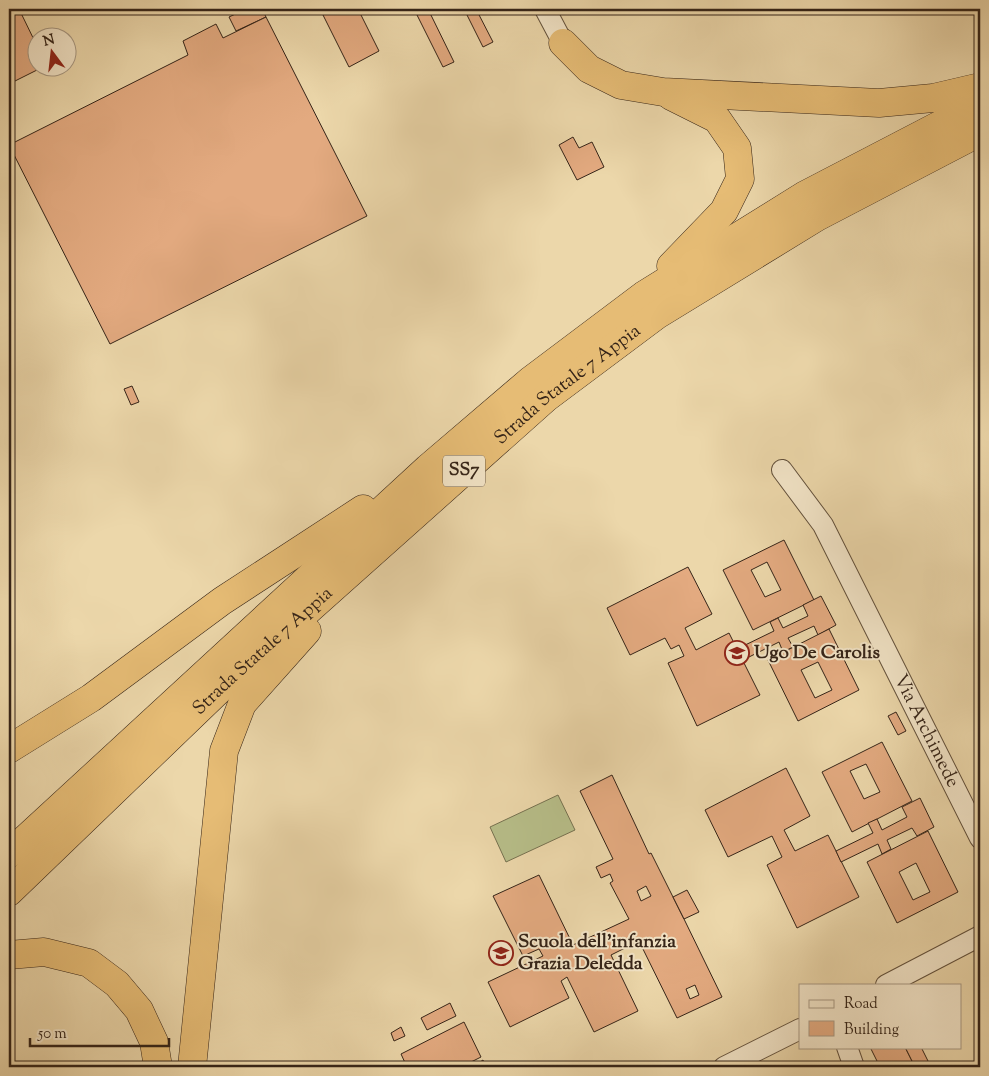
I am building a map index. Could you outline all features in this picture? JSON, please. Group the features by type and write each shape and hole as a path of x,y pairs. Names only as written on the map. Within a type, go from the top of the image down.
{"highway":[{"path":"563,43 589,69 621,85 663,92 879,102 934,98 980,87"},
{"path":"644,295 724,211 740,179 737,148 717,119 663,92"},
{"name":"Strada Statale 7 Appia","path":"9,854 428,468 531,380 644,295 805,195 980,104"},
{"name":"Strada Statale 7 Appia","path":"9,892 222,687 546,398 657,315 818,217 980,132"},
{"path":"9,749 90,698 222,601 428,468"},
{"path":"192,1067 224,751 242,704 403,524"},
{"path":"9,955 44,952 89,963 117,984 139,1010 154,1042 158,1067"}],"street":[{"path":"545,9 563,43"},
{"name":"Via Archimede","path":"782,470 823,525 980,838"},
{"path":"888,984 980,936"},
{"path":"724,1067 799,1030"},
{"path":"847,1048 854,1067"}],"green space":[{"path":"558,795 575,830 506,862 490,827"}],"building":[{"path":"9,9 19,9 28,28 28,74 9,84"},
{"path":"246,9 262,9 266,17 236,31 229,17"},
{"path":"320,9 358,9 379,51 349,67"},
{"path":"414,9 428,9 454,62 443,67"},
{"path":"464,9 476,9 493,42 483,47"},
{"path":"266,17 367,216 110,344 9,145 188,55 183,41 216,24 223,38"},
{"path":"573,137 579,148 592,142 604,167 577,180 559,145"},
{"path":"132,386 139,402 131,405 124,389"},
{"path":"784,540 814,600 753,630 723,570","holes":["767,562 781,590 765,597 751,570"]},
{"path":"688,567 712,614 685,628 696,650 729,633 760,695 697,726 668,663 684,656 679,645 671,649 665,638 630,655 607,608"},
{"path":"821,596 836,625 818,635 814,626 788,638 793,647 783,652 779,642 743,660 737,649 774,631 770,622 778,618 783,628 808,616 803,605"},
{"path":"829,629 859,690 798,721 768,660","holes":["818,662 832,690 815,698 801,670"]},
{"path":"896,712 906,731 898,735 888,716"},
{"path":"882,742 912,801 852,832 822,772","holes":["866,764 880,792 864,799 850,771"]},
{"path":"786,768 810,816 784,830 795,851 828,835 859,897 797,928 767,865 782,857 772,836 728,857 705,810"},
{"path":"612,775 649,854 651,853 722,997 677,1018 639,941 611,955 638,1011 594,1032 567,977 561,981 569,998 510,1027 488,982 543,956 539,949 523,956 493,896 539,875 573,945 629,919 610,883 613,881 610,874 601,878 596,867 613,859 580,791","holes":["646,886 651,896 641,901 637,891","695,985 699,995 690,999 686,989"]},
{"path":"920,798 934,827 917,836 912,828 887,840 891,849 882,854 878,844 841,862 836,851 873,833 868,823 877,819 882,830 907,817 902,807"},
{"path":"928,831 958,892 897,923 867,862","holes":["916,863 930,892 913,900 899,872"]},
{"path":"687,890 699,912 684,919 673,897"},
{"path":"450,1003 456,1016 427,1030 421,1018"},
{"path":"464,1022 481,1057 461,1067 407,1067 401,1054"},
{"path":"401,1027 405,1036 394,1041 391,1033"},
{"path":"870,1048 906,1048 915,1067 880,1067"},
{"path":"906,1048 922,1048 931,1067 915,1067"},
{"path":"483,1060 486,1067 479,1067 477,1064"}],"place":[{"name":"Ugo De Carolis","path":"737,653"},
{"name":"Scuola dell'infanzia Grazia Deledda","path":"501,953"}]}
